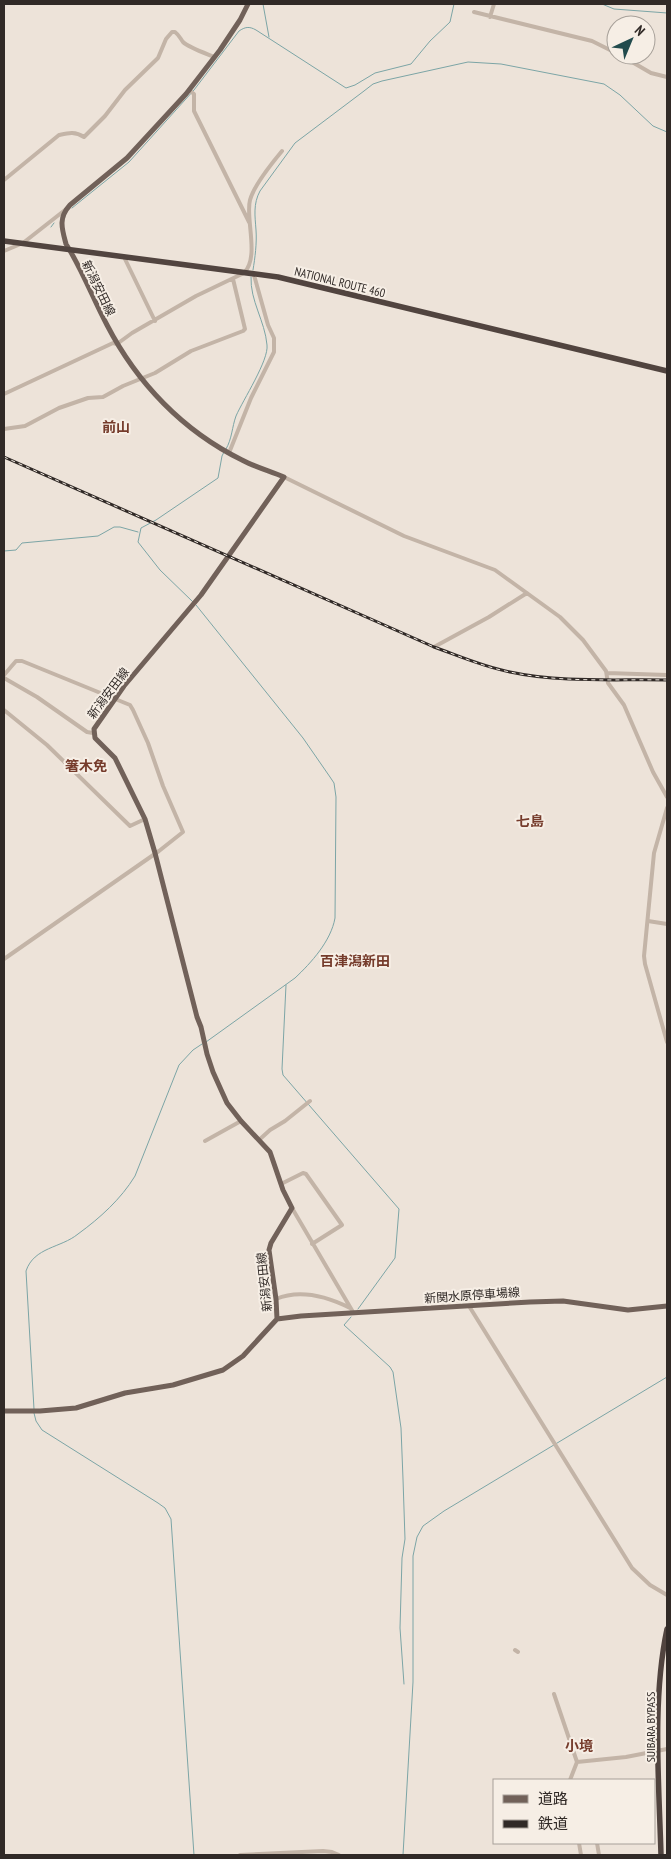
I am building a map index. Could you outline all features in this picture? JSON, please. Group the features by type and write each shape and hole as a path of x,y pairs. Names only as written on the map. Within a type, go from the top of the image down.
{"highway":[{"name":"NATIONAL ROUTE 460","path":"4,241 278,277 667,371"},
{"name":"SUIBARA BYPASS","path":"661,1855 658,1713 660,1676 667,1629"}],"main road":[{"path":"65,210 127,158 189,90 234,30 248,4"},
{"name":"新潟安田線","path":"4,1411 76,1408 125,1393 172,1385 223,1370 242,1356 277,1319 269,1250 271,1243 292,1208 270,1152 227,1103 207,1054 145,820 115,758 95,738 93,733 116,699 197,601 284,478 242,461 220,448 174,415 160,402 117,344 106,325 66,244 61,227 62,215 65,210"},
{"name":"新関水原停車場線","path":"277,1319 352,1310 559,1301 622,1310 667,1306"}],"street":[{"path":"490,17 494,4"},
{"path":"474,12 592,41 606,47"},
{"path":"4,180 59,135 78,133 84,137 105,116 125,90 158,58 166,39 172,32 175,32 188,45 214,57"},
{"path":"637,65 651,73 667,77"},
{"path":"189,90 194,94 194,111 251,224"},
{"path":"229,453 251,398 274,352 274,338 247,270 250,257 251,224 249,201 253,191 282,151"},
{"path":"4,251 23,243 65,210"},
{"path":"124,257 155,321"},
{"path":"4,394 113,343 117,344 132,333 196,296 233,279 249,274"},
{"path":"4,429 25,426 59,408 88,398 103,397 123,386 155,373 191,350 243,331 245,329 233,279"},
{"path":"284,478 404,536 495,570 560,618 576,632 607,673 608,683 624,705 667,797"},
{"path":"434,646 489,617 527,593"},
{"path":"4,959 181,834 182,829 163,786 148,743 130,705 22,661 16,661 4,676 86,732 93,733"},
{"path":"607,673 667,675"},
{"path":"4,710 47,746 130,826 145,820"},
{"path":"667,808 654,853 644,956 667,1042"},
{"path":"648,921 667,924"},
{"path":"259,1140 308,1102"},
{"path":"205,1141 241,1121"},
{"path":"281,1184 304,1173 306,1174 342,1225 312,1244"},
{"path":"292,1208 352,1310"},
{"path":"276,1299 289,1294 303,1294 338,1302 352,1310"},
{"path":"469,1306 635,1572 650,1585 667,1594"},
{"path":"554,1694 577,1762 570,1779"},
{"path":"577,1762 626,1757 667,1749"},
{"path":"240,1855 323,1851 339,1855"}],"waterway":[{"path":"263,4 269,37"},
{"path":"72,208 129,162 194,90 239,31 245,28 256,30 346,88 375,73 411,64 430,41 450,22 454,4"},
{"path":"602,4 614,9 667,13"},
{"path":"253,270 256,240 255,205 260,191 295,143 373,84 468,62 501,64 604,84 620,95 653,126 667,132"},
{"path":"51,227 54,223"},
{"path":"226,449 230,441 236,416 260,370 267,352 266,336 255,303 251,277"},
{"path":"193,602 160,570 138,542 141,528 218,478 224,452"},
{"path":"4,551 16,550 22,543 98,536 114,527 138,532"},
{"path":"196,605 303,738 334,783 336,797 335,918 325,943 295,978 206,1042"},
{"path":"286,985 283,1075 399,1209 395,1258 358,1309"},
{"path":"34,1409 26,1271 30,1263 41,1252 78,1234 102,1215 123,1193 135,1176 179,1065 193,1050 202,1044"},
{"path":"351,1317 344,1325 390,1367 393,1372 401,1428 403,1479 405,1539 402,1558 400,1628 404,1684"},
{"path":"403,1855 413,1682 413,1556 417,1537 423,1526 444,1511 667,1377"},
{"path":"34,1413 36,1421 42,1430 158,1503 165,1508 171,1519 194,1855"}],"railway":[{"path":"4,457 434,647 481,664 500,670 549,678 667,680"}],"district":[{"name":"前山","path":"116,427"},
{"name":"箸木免","path":"86,766"},
{"name":"七島","path":"530,821"},
{"name":"百津潟新田","path":"355,961"},
{"name":"小境","path":"579,1746"}]}
